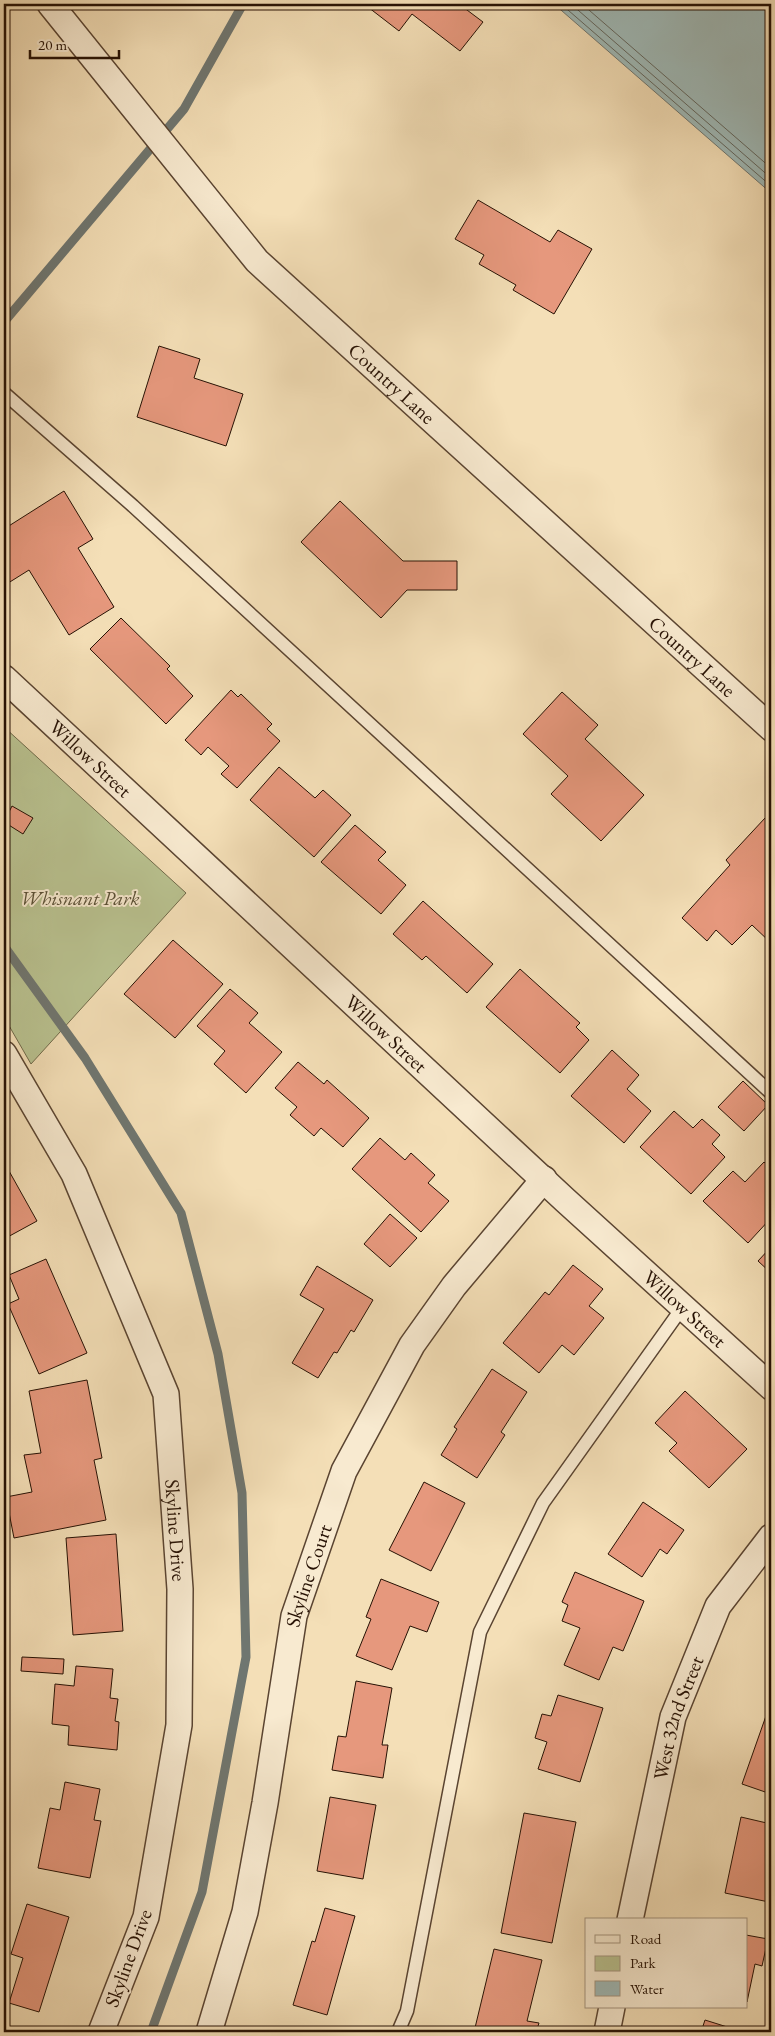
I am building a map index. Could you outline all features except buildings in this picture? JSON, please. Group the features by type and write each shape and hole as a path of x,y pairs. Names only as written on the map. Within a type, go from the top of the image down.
{"street":[{"name":"Country Lane","path":"50,4 257,261 771,728"},
{"name":"Willow Street","path":"4,678 682,1308 771,1387"},
{"name":"Skyline Drive","path":"4,1054 74,1174 166,1394 180,1589 179,1725 146,1917 100,2032"},
{"name":"Skyline Court","path":"208,2032 245,1912 265,1803 294,1616 344,1471 412,1345 454,1286 544,1179"},
{"name":"West 32nd Street","path":"630,1918 673,1717 718,1606 771,1537"},
{"path":"607,2032 612,2008"}],"lane":[{"path":"4,393 133,506 771,1093"},
{"path":"398,2032 407,2011 480,1632 543,1503 682,1308"}],"green space":[{"name":"Whisnant Park","path":"4,727 186,893 31,1064 4,1017"}],"water":[{"path":"554,4 771,4 771,193"}],"waterway":[{"path":"4,322 184,109 243,4"},
{"path":"4,946 85,1058 181,1213 218,1354 242,1493 246,1657 202,1892 151,2032"}]}
